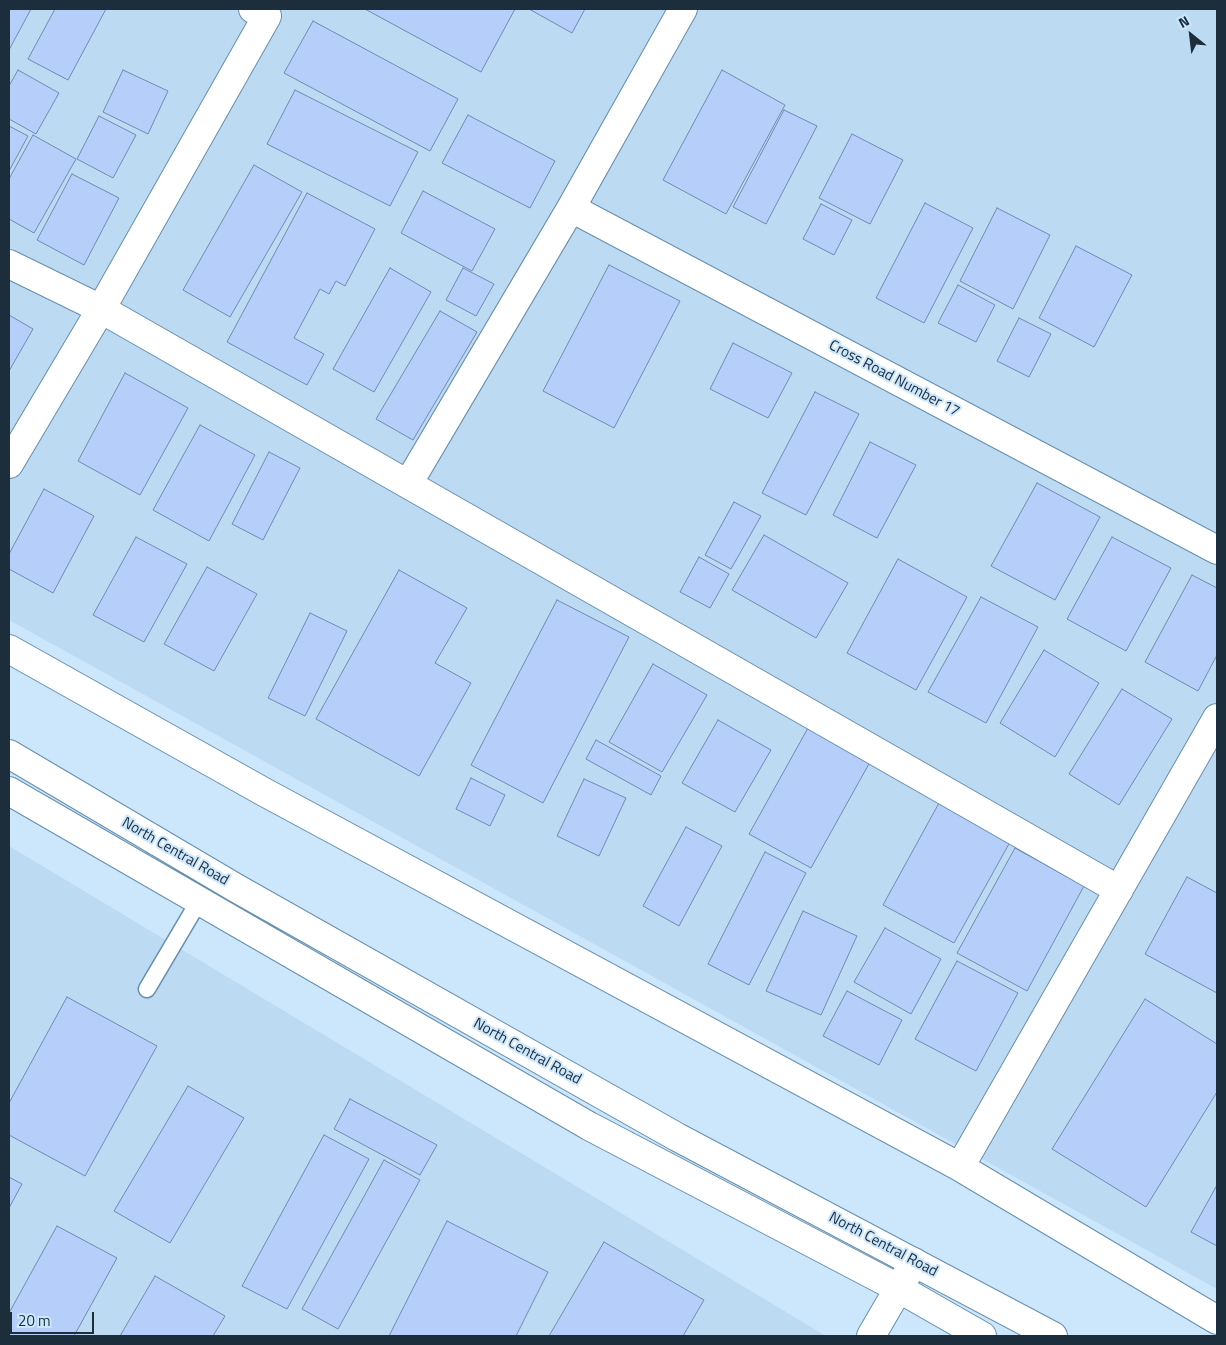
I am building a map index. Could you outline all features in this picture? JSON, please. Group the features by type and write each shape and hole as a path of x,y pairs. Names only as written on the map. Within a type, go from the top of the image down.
{"street":[{"path":"408,484 570,208 683,9"},
{"path":"9,464 100,309 264,11"},
{"name":"Cross Road Number 17","path":"570,208 1217,550"},
{"path":"9,264 100,309 1119,890"},
{"path":"9,649 264,792 960,1167 1217,1320"},
{"path":"960,1167 1216,724"},
{"name":"North Central Road","path":"9,754 236,888 677,1137 1053,1336"},
{"name":"North Central Road","path":"9,791 589,1126 898,1288 982,1336"},
{"path":"871,1336 914,1262"}],"lane":[{"path":"147,989 199,901"}],"shaded area":[{"path":"9,9 1217,9 1217,1289 9,620"},
{"path":"9,846 826,1336 9,1336"}],"building":[{"path":"9,9 31,9 9,50"},
{"path":"55,9 106,9 68,80 28,59"},
{"path":"365,9 515,9 481,72"},
{"path":"529,9 585,9 572,33"},
{"path":"313,21 458,99 430,151 284,73"},
{"path":"18,70 59,93 36,134 9,119 9,86"},
{"path":"123,70 168,91 148,134 103,112"},
{"path":"722,70 785,105 726,214 663,180"},
{"path":"295,90 418,152 390,206 267,144"},
{"path":"784,110 817,126 766,224 733,207"},
{"path":"468,115 555,161 530,208 442,163"},
{"path":"99,116 136,135 113,178 77,159"},
{"path":"9,126 28,136 9,171"},
{"path":"852,134 903,160 870,224 819,198"},
{"path":"33,135 76,159 34,233 9,219 9,179"},
{"path":"254,165 302,192 230,317 183,290"},
{"path":"72,174 119,198 84,265 37,240"},
{"path":"423,191 495,229 472,271 401,233"},
{"path":"307,193 375,229 345,286 336,281 329,294 320,289 294,338 324,354 307,385 227,342"},
{"path":"925,203 973,228 924,323 876,298"},
{"path":"821,204 852,220 834,255 803,239"},
{"path":"997,208 1050,235 1013,309 960,281"},
{"path":"1076,246 1132,275 1094,347 1039,318"},
{"path":"609,265 680,301 614,428 543,391"},
{"path":"390,268 431,292 374,392 333,369"},
{"path":"463,268 494,284 476,316 446,300"},
{"path":"958,285 995,305 976,342 938,323"},
{"path":"440,311 477,332 413,440 376,419"},
{"path":"9,315 33,329 9,371"},
{"path":"1019,318 1051,334 1029,377 997,361"},
{"path":"733,343 792,373 768,418 710,389"},
{"path":"125,373 188,408 140,495 78,461"},
{"path":"815,392 859,414 806,515 762,493"},
{"path":"200,425 255,455 209,541 153,510"},
{"path":"870,442 916,465 877,538 833,515"},
{"path":"269,452 300,468 263,540 232,524"},
{"path":"1037,483 1100,517 1055,600 991,566"},
{"path":"44,489 94,516 53,593 9,569 9,554"},
{"path":"734,502 761,516 731,569 705,555"},
{"path":"764,535 848,583 816,638 732,590"},
{"path":"136,537 187,564 144,642 93,615"},
{"path":"1112,537 1171,568 1126,651 1067,619"},
{"path":"699,557 729,574 710,608 680,592"},
{"path":"898,559 967,597 916,690 847,653"},
{"path":"207,567 257,594 214,671 164,644"},
{"path":"399,570 467,608 435,663 471,683 419,776 316,719"},
{"path":"1192,575 1217,588 1217,655 1198,691 1145,662"},
{"path":"981,597 1038,627 986,723 928,692"},
{"path":"557,600 629,637 543,803 471,765"},
{"path":"310,613 347,631 305,716 268,698"},
{"path":"1044,650 1099,683 1055,757 1000,723"},
{"path":"653,664 707,695 662,772 609,742"},
{"path":"1122,689 1172,719 1119,805 1069,774"},
{"path":"718,720 771,750 735,812 682,783"},
{"path":"808,728 870,762 811,868 749,834"},
{"path":"596,740 661,776 651,795 586,759"},
{"path":"471,778 505,795 490,826 456,809"},
{"path":"584,779 626,798 599,856 557,836"},
{"path":"939,803 1010,842 954,943 883,905"},
{"path":"686,827 722,846 679,926 643,906"},
{"path":"1015,848 1084,886 1027,991 957,953"},
{"path":"765,852 806,873 749,985 708,964"},
{"path":"1187,877 1217,893 1217,993 1145,954"},
{"path":"803,911 857,936 821,1015 766,991"},
{"path":"885,928 941,959 911,1014 854,982"},
{"path":"957,961 1018,993 976,1071 915,1039"},
{"path":"847,991 902,1020 879,1065 823,1036"},
{"path":"67,997 157,1046 85,1176 9,1135 9,1103"},
{"path":"1145,999 1217,1044 1217,1092 1146,1207 1052,1149"},
{"path":"188,1086 244,1118 170,1243 114,1211"},
{"path":"350,1099 437,1145 420,1175 334,1129"},
{"path":"324,1135 369,1159 287,1309 242,1286"},
{"path":"384,1160 420,1180 338,1329 302,1309"},
{"path":"9,1177 22,1184 9,1208"},
{"path":"1217,1185 1217,1246 1191,1232"},
{"path":"447,1221 548,1272 516,1336 389,1336"},
{"path":"57,1226 117,1258 74,1336 9,1336 9,1313"},
{"path":"604,1242 704,1300 683,1336 549,1336"},
{"path":"155,1276 225,1316 213,1336 120,1336"}]}
